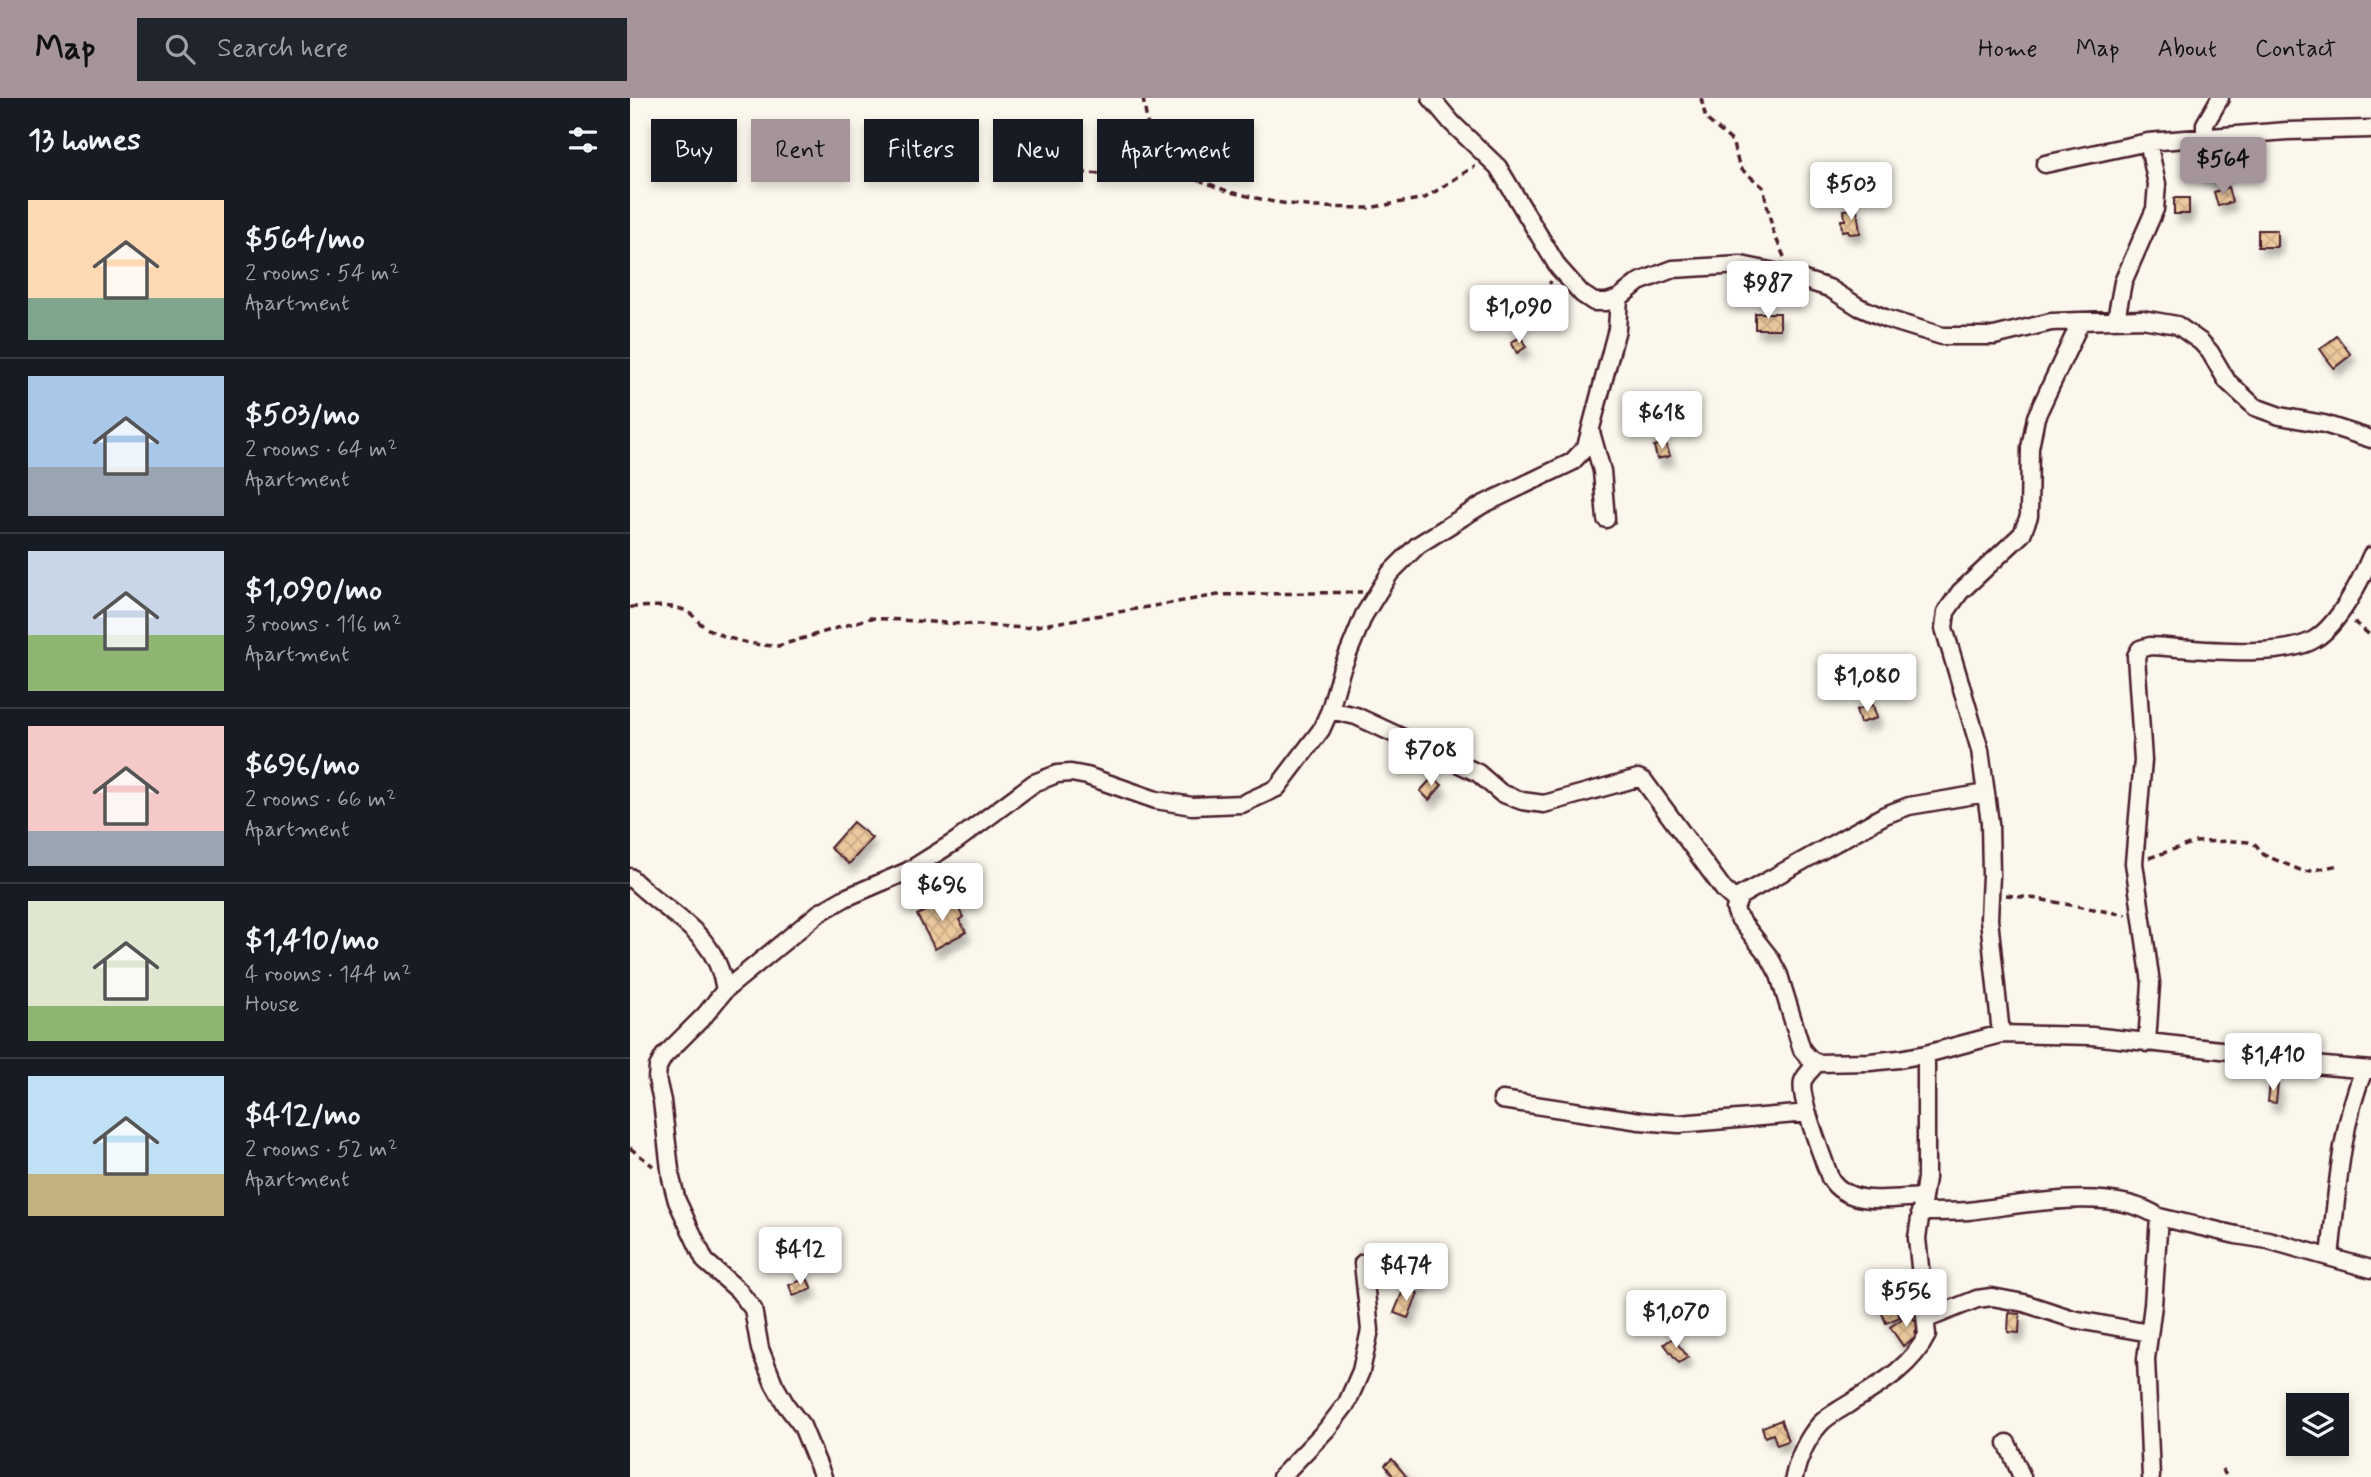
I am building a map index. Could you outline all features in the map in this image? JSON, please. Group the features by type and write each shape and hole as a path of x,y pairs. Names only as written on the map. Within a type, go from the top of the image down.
{"street":[{"path":"1431,98 1508,180 1558,267 1582,294 1594,302 1619,298 1639,282 1673,269 1741,265 1789,275 1829,288 1859,307 1942,336 1994,336 2051,322 2142,319 2177,325 2210,352 2227,381 2255,407 2371,439"},
{"path":"2205,139 2204,124 2220,98"},
{"path":"2045,164 2148,142 2287,131 2371,129"},
{"path":"2116,319 2123,282 2155,209 2157,184 2148,142"},
{"path":"823,1477 802,1426 774,1384 760,1349 753,1309 738,1290 705,1261 677,1201 671,1178 657,1079 658,1068 664,1056 705,1015 725,990 819,913 845,898 908,871 956,841 1034,783 1057,774 1087,776 1156,800 1192,806 1242,804 1276,788 1321,730 1364,615 1390,573 1418,545 1482,505 1572,462 1586,447 1617,329 1619,298"},
{"path":"2001,1034 1989,919 1991,853 1980,750 1944,628 1947,612 1960,592 2022,534 2027,526 2030,448 2036,417 2081,321"},
{"path":"1591,432 1602,471 1606,519"},
{"path":"2147,1043 2151,983 2134,863 2143,760 2136,656 2140,649 2150,646 2212,651 2299,647 2315,639 2333,624 2365,571 2371,555"},
{"path":"1330,710 1356,716 1457,763 1478,774 1501,793 1522,801 1544,804 1637,778 1644,781 1724,890 1737,902"},
{"path":"1986,793 1909,806 1885,815 1745,893 1737,902 1735,909 1738,917 1770,958 1779,975 1802,1050 1817,1063 1870,1062 1926,1055 2001,1034 2092,1036 2367,1070 2355,1090 2345,1136 2330,1257"},
{"path":"630,877 646,894 701,937 717,958 725,990"},
{"path":"1794,1477 1808,1441 1822,1422 1886,1380 1921,1348 1927,1335 1918,1249 1926,1178 1926,1055"},
{"path":"1817,1063 1803,1080 1808,1113 1830,1178 1836,1188 1849,1195 1965,1211 2076,1200 2132,1205 2149,1210 2159,1217 2268,1240 2371,1269"},
{"path":"1502,1100 1640,1121 1679,1124 1808,1113"},
{"path":"2151,1477 2146,1359 2159,1217"},
{"path":"1282,1477 1327,1429 1347,1403 1361,1371 1370,1330 1363,1263"},
{"path":"1927,1319 1977,1299 1992,1297 2024,1303 2073,1319 2148,1333"},
{"path":"2007,1443 2022,1477"}],"path":[{"path":"1143,98 1147,119"},
{"path":"1701,98 1706,119 1732,141 1741,168 1763,187 1768,198 1773,231 1789,275"},
{"path":"1204,182 1230,192 1274,202 1315,207 1369,208 1425,198 1462,176 1488,156"},
{"path":"1528,327 1558,267"},
{"path":"630,607 667,606 687,610 703,626 717,633 764,646 778,646 870,618 1025,628 1219,596 1378,591"},
{"path":"2341,611 2371,636"},
{"path":"2134,863 2195,842 2233,841 2256,845 2264,855 2305,872 2339,865"},
{"path":"1990,893 2141,918"},
{"path":"630,1148 671,1178"},
{"path":"2222,1469 2227,1477"}],"building":[{"path":"2202,161 2223,166 2220,182 2198,176"},
{"path":"2228,187 2232,202 2218,206 2214,192"},
{"path":"2174,198 2189,198 2189,214 2174,214"},
{"path":"1857,208 1860,233 1849,234 1848,230 1842,231 1844,210"},
{"path":"2258,230 2277,230 2277,247 2258,247"},
{"path":"1755,313 1780,313 1780,329 1755,329"},
{"path":"2337,336 2351,355 2334,368 2320,349"},
{"path":"1521,337 1526,347 1517,353 1511,342"},
{"path":"1666,443 1670,456 1657,459 1654,446"},
{"path":"1873,705 1877,718 1860,723 1856,710"},
{"path":"1433,777 1442,785 1429,800 1420,791"},
{"path":"853,822 872,838 849,864 830,848"},
{"path":"952,897 963,917 959,920 966,932 935,949 917,915"},
{"path":"2270,1082 2278,1083 2276,1103 2268,1102"},
{"path":"1394,1251 1418,1259 1414,1271 1390,1263"},
{"path":"1414,1272 1424,1274 1421,1287 1412,1285"},
{"path":"807,1278 812,1289 793,1296 789,1285"},
{"path":"1404,1288 1418,1293 1408,1318 1394,1313"},
{"path":"1890,1304 1891,1307 1895,1306 1900,1317 1886,1323 1880,1309"},
{"path":"1906,1311 1920,1328 1915,1332 1918,1336 1903,1346 1890,1327 1903,1318 1900,1315"},
{"path":"2009,1313 2020,1314 2019,1333 2008,1332"},
{"path":"1673,1338 1688,1357 1679,1363 1664,1344"},
{"path":"1781,1420 1788,1441 1777,1445 1773,1434 1765,1437 1762,1427"},
{"path":"1392,1459 1407,1477 1394,1477 1385,1465"}]}
